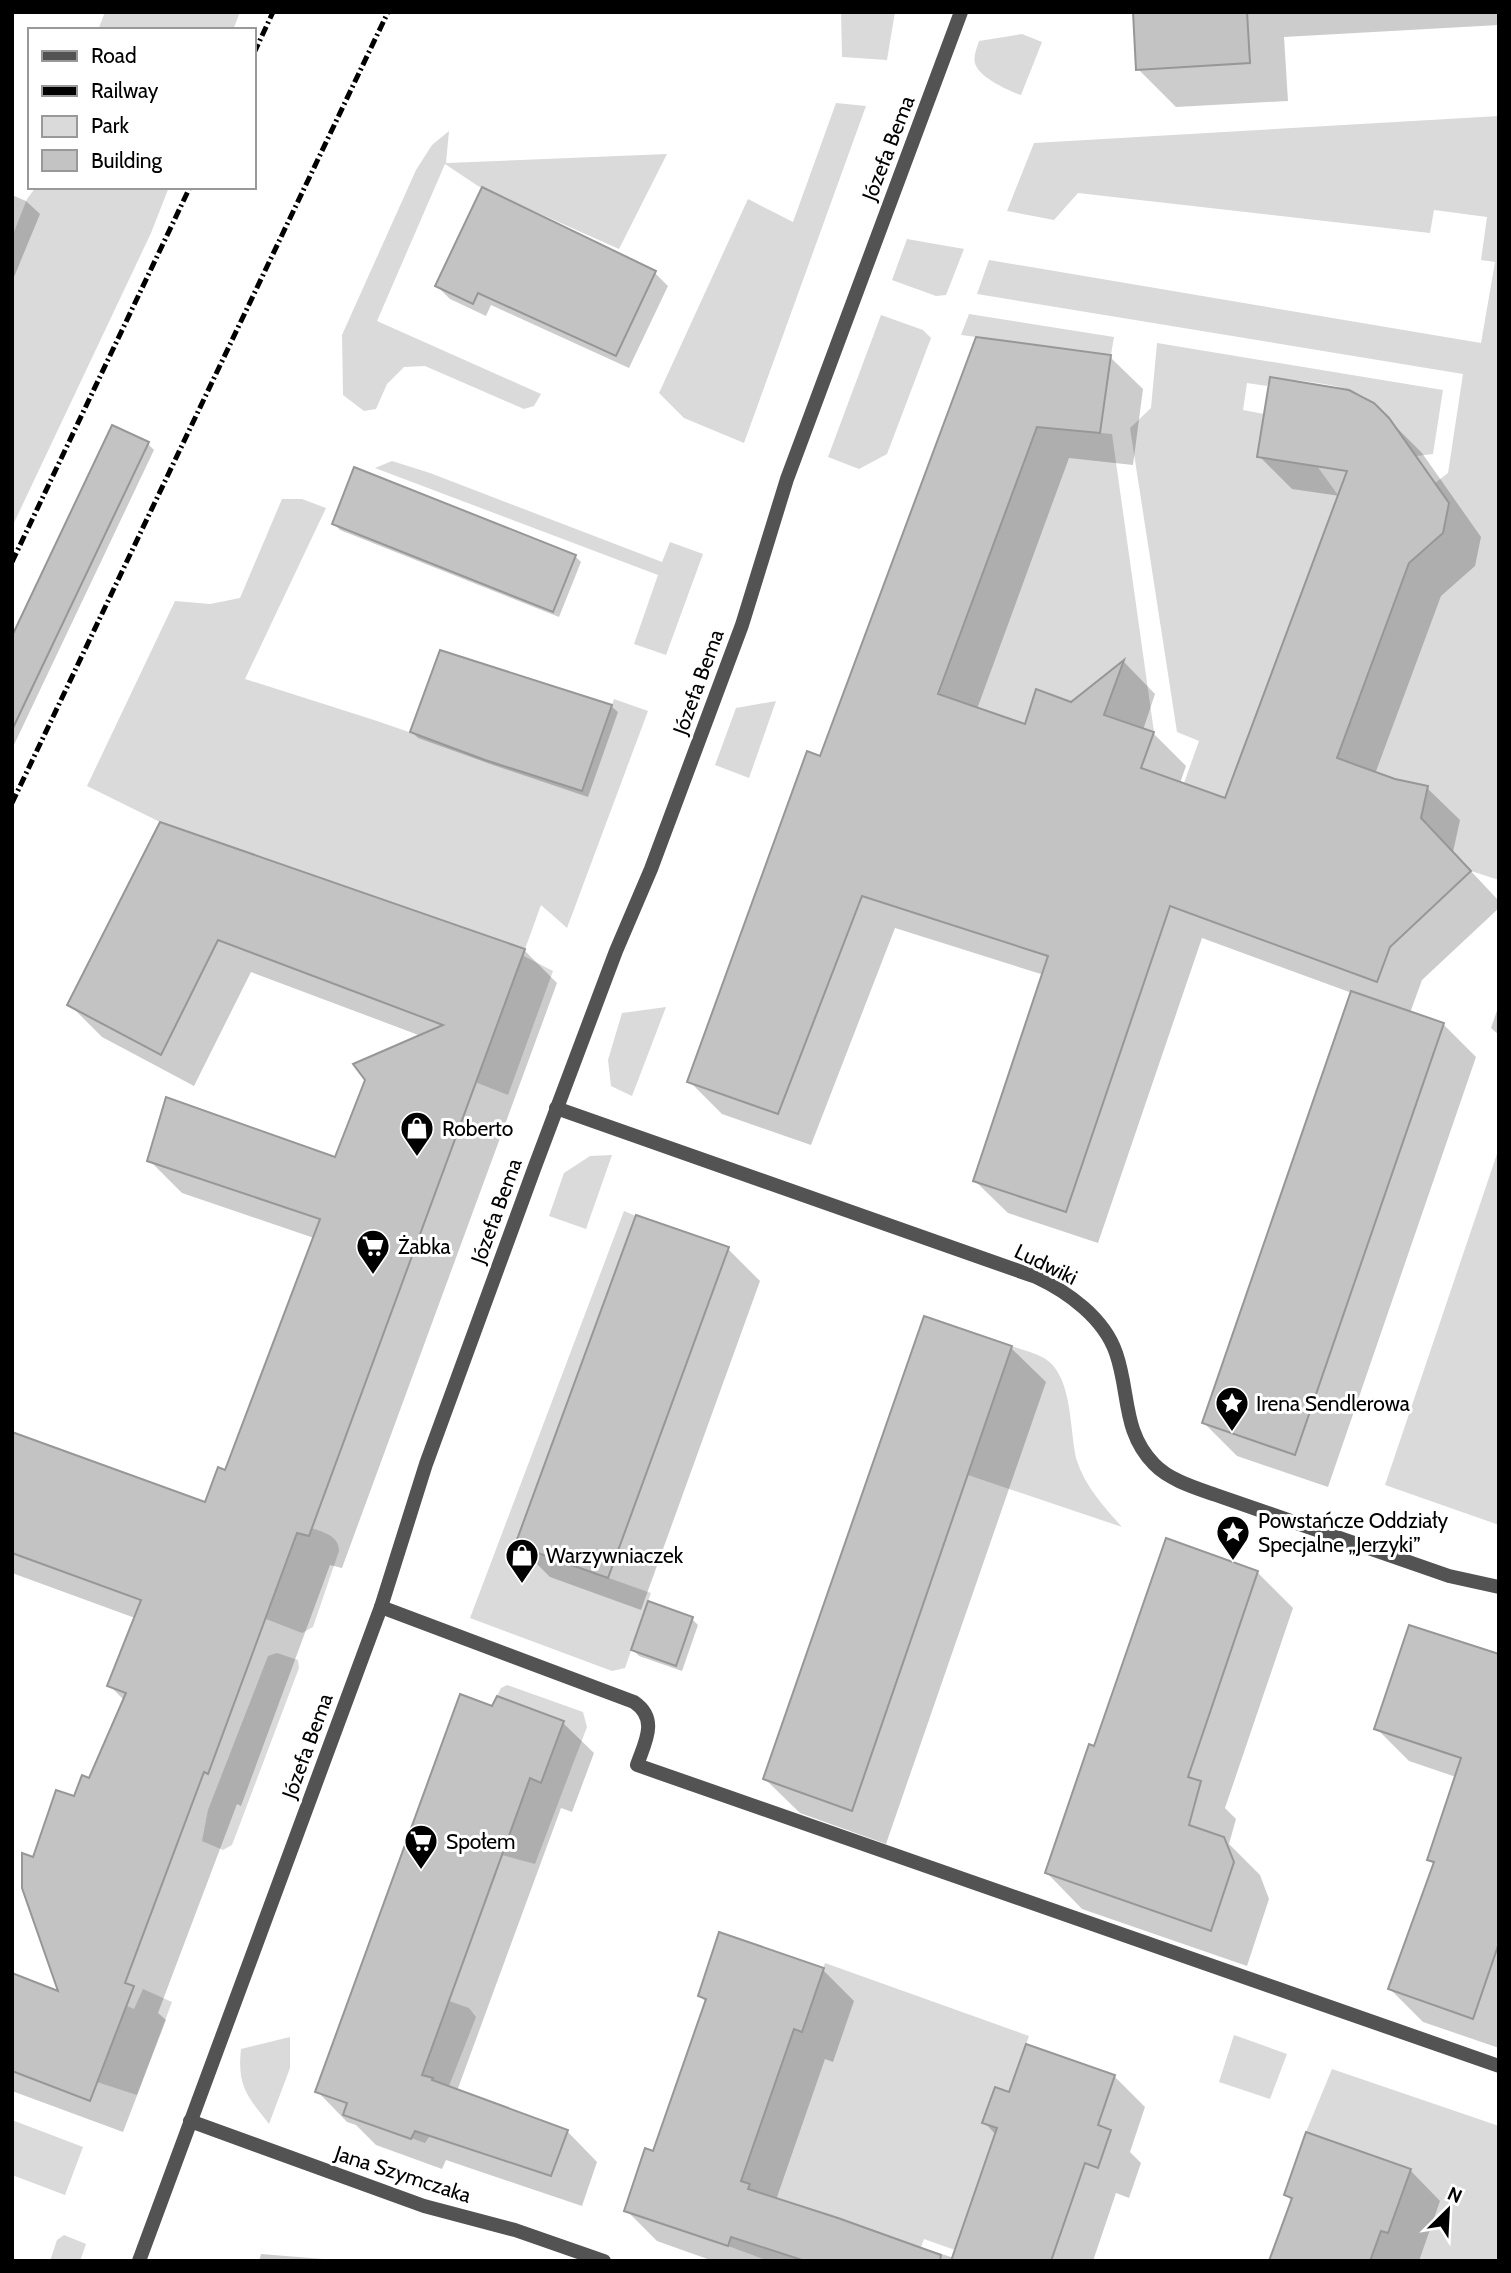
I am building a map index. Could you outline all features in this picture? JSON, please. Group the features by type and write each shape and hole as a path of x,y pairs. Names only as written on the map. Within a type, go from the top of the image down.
{"street":[{"name":"Józefa Bema","path":"139,2261 381,1607 426,1464 556,1108 616,951 651,870 733,650 788,479 958,15"},
{"name":"Ludwiki","path":"556,1108 1036,1277 1059,1288 1079,1304 1108,1337 1116,1353 1131,1427 1155,1465 1193,1487 1229,1500 1449,1576 1499,1587"},
{"path":"381,1607 634,1702 643,1708 649,1729 637,1765 1499,2066"},
{"name":"Jana Szymczaka","path":"190,2121 424,2206 515,2230 604,2261"}],"green space":[{"path":"105,12 240,12 234,28 99,28"},
{"path":"841,12 895,12 887,60 842,57"},
{"path":"1022,34 1042,42 1021,95 988,78 977,68 974,58 979,41"},
{"path":"836,103 866,106 744,443 684,418 659,393 748,199 793,222"},
{"path":"1499,116 1499,880 1471,871 1421,818 1427,786 1395,779 1337,758 1409,563 1443,533 1449,503 1435,483 1448,473 1463,374 977,294 989,260 1481,343 1495,262 1481,260 1487,217 1434,210 1430,233 1078,193 1054,220 1007,211 1034,143"},
{"path":"449,131 446,163 667,154 619,249 478,186 445,164 377,321 541,394 534,406 524,409 425,366 404,367 387,384 376,409 364,411 343,395 342,335 416,170 432,145"},
{"path":"34,189 168,189 151,233 12,527 12,237 27,199"},
{"path":"907,239 964,249 946,295 936,296 892,280"},
{"path":"969,314 1114,337 1111,355 961,335"},
{"path":"881,315 923,330 931,338 887,454 859,469 828,457"},
{"path":"1157,343 1443,390 1433,454 1416,456 1381,410 1353,391 1325,384 1270,377 1267,386 1247,383 1243,410 1264,414 1317,466 1338,495 1225,798 1184,783 1199,741 1177,732 1130,428 1151,408"},
{"path":"1037,427 1112,434 1154,732 1104,714 1111,681 1102,678 1097,681 1087,708 1025,724 939,694"},
{"path":"392,461 662,562 670,542 703,554 666,655 634,644 658,575 375,468"},
{"path":"282,499 302,499 326,508 245,679 581,791 614,699 648,711 567,928 541,905 525,949 160,822 87,786 175,601 210,604 240,598"},
{"path":"776,701 749,778 715,765 736,708"},
{"path":"522,955 553,971 508,1095 475,1082"},
{"path":"666,1007 632,1096 611,1086 608,1060 622,1013"},
{"path":"1499,1148 1499,1525 1385,1485"},
{"path":"612,1155 586,1229 549,1216 564,1173 590,1156"},
{"path":"624,1211 636,1216 516,1545 651,1593 625,1668 612,1671 470,1618"},
{"path":"1012,1346 1042,1357 1060,1376 1068,1404 1077,1461 1096,1496 1122,1527 968,1475"},
{"path":"312,1528 334,1538 339,1551 313,1627 302,1633 266,1619 297,1533 310,1533"},
{"path":"277,1653 298,1660 299,1668 232,1845 223,1850 202,1841 208,1810 268,1656"},
{"path":"507,1685 583,1712 587,1727 535,1864 502,1855 530,1778 541,1782 564,1721 497,1696 501,1688"},
{"path":"825,1963 1029,2036 955,2250 924,2239 916,2261 876,2261 884,2234 815,2211 798,2261 769,2261 728,2246 749,2184 741,2181 794,2029 802,2032"},
{"path":"143,1989 172,2002 137,2095 97,2082 118,2002 134,2009"},
{"path":"449,2001 469,2008 476,2017 425,2143 411,2138 433,2079 422,2075"},
{"path":"1234,2035 1287,2054 1270,2099 1219,2082"},
{"path":"290,2037 290,2068 269,2124 242,2082 241,2049"},
{"path":"1332,2069 1499,2126 1499,2261 1370,2261 1381,2231 1388,2232 1410,2169 1306,2132"},
{"path":"12,2120 83,2147 65,2195 12,2175"},
{"path":"64,2235 86,2244 80,2261 50,2261 57,2240"}],"building":[{"path":"1133,12 1247,12 1250,63 1136,70"},
{"path":"482,187 656,271 616,356 478,293 473,304 435,286"},
{"path":"976,337 1111,355 1100,433 1037,427 938,694 1025,724 1036,689 1071,702 1124,660 1104,715 1154,732 1141,768 1225,798 1347,471 1257,457 1270,377 1349,390 1374,403 1389,418 1449,503 1443,533 1409,563 1337,758 1395,779 1428,786 1421,818 1471,871 1390,947 1377,982 1170,906 1066,1212 973,1181 1048,956 862,896 778,1114 687,1082 807,751 820,756"},
{"path":"112,425 149,442 12,730 12,636"},
{"path":"354,467 576,555 553,612 332,524"},
{"path":"440,650 612,705 582,791 485,760 410,732"},
{"path":"160,822 525,949 309,1536 297,1533 208,1774 204,1772 125,1983 134,1986 90,2101 12,2071 12,1973 58,1991 22,1888 22,1853 33,1857 56,1790 74,1796 82,1775 89,1778 126,1693 107,1686 141,1600 12,1553 12,1432 205,1502 218,1467 225,1470 320,1219 147,1161 166,1097 335,1157 365,1080 353,1064 443,1025 218,940 161,1055 67,1005"},
{"path":"1351,991 1444,1023 1295,1455 1202,1423"},
{"path":"636,1215 729,1247 608,1578 515,1545"},
{"path":"924,1316 1012,1346 852,1811 763,1779"},
{"path":"1166,1538 1258,1571 1188,1777 1201,1781 1189,1825 1224,1837 1234,1862 1211,1931 1045,1873 1089,1744 1094,1746"},
{"path":"648,1601 693,1617 676,1666 631,1650"},
{"path":"1409,1625 1499,1654 1499,1943 1473,2019 1388,1989 1434,1862 1427,1860 1461,1758 1374,1729"},
{"path":"460,1694 492,1706 497,1696 564,1721 541,1783 530,1778 422,2075 568,2130 551,2176 415,2131 411,2139 343,2115 347,2103 315,2092"},
{"path":"719,1932 824,1968 802,2032 794,2029 741,2181 750,2184 748,2189 941,2255 940,2261 805,2261 731,2237 728,2246 624,2211 645,2148 653,2151 706,1999 698,1996"},
{"path":"1026,2044 1115,2075 1098,2125 1111,2130 1098,2168 1085,2163 1051,2261 951,2261 997,2128 982,2123 995,2087 1009,2092"},
{"path":"1306,2132 1411,2169 1388,2233 1381,2231 1370,2261 1269,2261 1292,2198 1284,2195"}],"railway":[{"path":"256,49 273,12"},
{"path":"12,803 388,12"},
{"path":"12,562 189,189"}],"place":[{"name":"Roberto","path":"417,1158"},
{"name":"Żabka","path":"373,1276"},
{"name":"Irena Sendlerowa","path":"1232,1433"},
{"name":"Powstańcze Oddziały Specjalne „Jerzyki”","path":"1233,1562"},
{"name":"Warzywniaczek","path":"522,1585"},
{"name":"Społem","path":"421,1871"}]}
